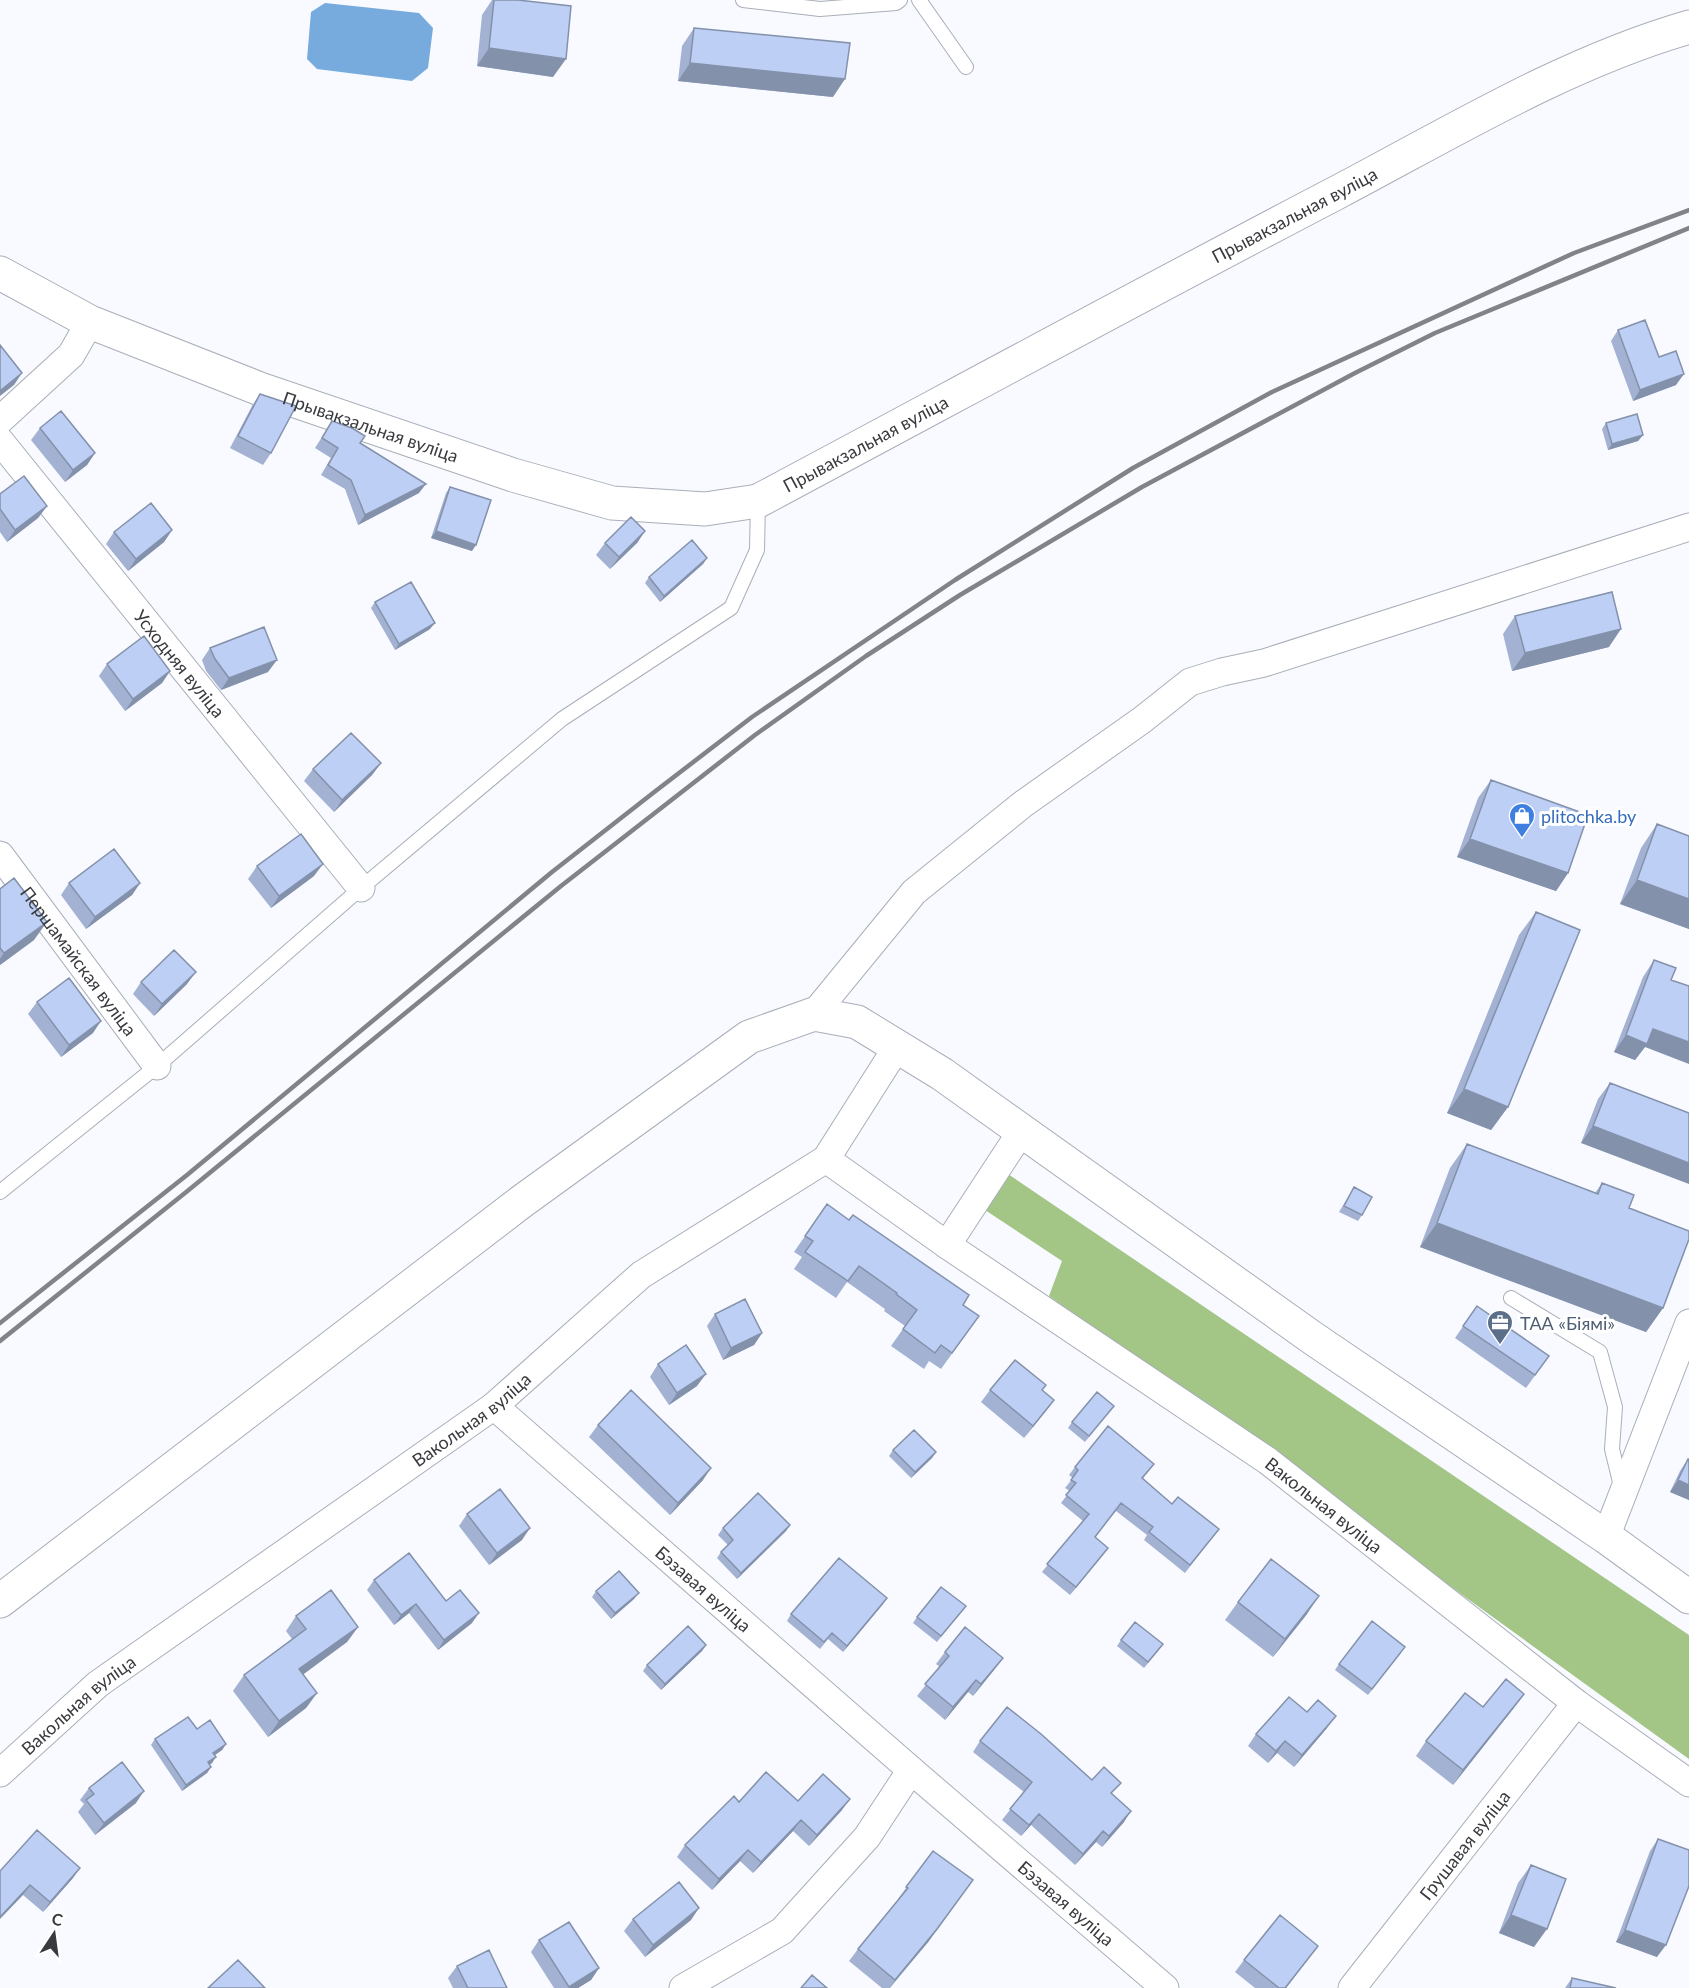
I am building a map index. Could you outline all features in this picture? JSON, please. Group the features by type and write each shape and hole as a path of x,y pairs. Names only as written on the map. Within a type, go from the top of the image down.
{"main road":[{"name":"Прывакзальная вуліца","path":"0,273 90,322 260,390 513,475 612,503 705,509 758,501 1501,106 1574,70 1663,34 1689,27"},
{"path":"0,1601 512,1209 748,1037 814,1014 857,1022 942,1074 1314,1339 1606,1537 1689,1597"}],"street":[{"path":"0,420 71,355 90,322"},
{"name":"Усходняя вуліца","path":"0,441 361,888"},
{"path":"814,1014 914,892 1023,804 1142,720 1190,682 1263,663 1689,527"},
{"name":"Першамайская вуліца","path":"0,855 157,1066"},
{"path":"826,1159 897,1047"},
{"path":"947,1245 1021,1132"},
{"name":"Вакольная вуліца","path":"0,1773 98,1684 494,1406 641,1275 826,1159 947,1245 1268,1461 1576,1703 1689,1783"},
{"path":"1606,1537 1689,1323"},
{"name":"Бэзавая вуліца","path":"494,1406 1165,1988"},
{"name":"Грушавая вуліца","path":"1352,1988 1576,1703"},
{"path":"683,1988 782,1931 867,1837 911,1770"}],"lane":[{"path":"743,0 820,9 896,3 900,0"},
{"path":"919,0 966,67"},
{"path":"0,1192 157,1066 361,888 562,719 732,608 757,550 758,501"},
{"path":"1511,1298 1600,1352 1615,1407 1612,1449 1623,1494"}],"green space":[{"path":"1008,1174 1689,1635 1689,1759 1049,1296 1062,1261 982,1208"}],"water":[{"path":"325,3 419,13 433,28 428,68 412,81 317,69 307,59 311,12"}],"building":[{"path":"494,0 518,0 571,6 566,59 489,48"},
{"path":"694,28 850,43 845,79 690,63"},
{"path":"1645,320 1659,357 1676,351 1684,374 1640,390 1618,330"},
{"path":"0,345 22,373 0,391"},
{"path":"260,394 296,406 271,453 238,436"},
{"path":"61,411 95,453 73,470 40,428"},
{"path":"1637,414 1643,435 1612,444 1606,423"},
{"path":"332,421 352,428 365,436 360,443 426,484 365,515 351,480 328,465 338,448 322,438"},
{"path":"24,476 47,506 15,530 0,509 0,494"},
{"path":"450,487 491,500 476,545 436,531"},
{"path":"151,503 172,530 136,559 114,532"},
{"path":"631,517 645,531 619,557 605,543"},
{"path":"692,540 707,558 664,596 649,577"},
{"path":"411,582 435,623 399,644 375,602"},
{"path":"1612,592 1621,629 1525,653 1515,616"},
{"path":"264,627 277,660 229,678 210,648"},
{"path":"144,636 170,671 133,699 107,664"},
{"path":"351,733 381,763 342,800 313,769"},
{"path":"1491,780 1588,815 1568,873 1470,839"},
{"path":"1657,824 1689,836 1689,899 1637,880"},
{"path":"301,834 323,864 279,896 257,866"},
{"path":"114,849 140,883 95,917 69,883"},
{"path":"14,878 47,922 4,953 0,948 0,889"},
{"path":"1536,912 1580,930 1508,1107 1464,1089"},
{"path":"174,950 196,972 162,1004 141,982"},
{"path":"1654,960 1676,968 1671,980 1689,986 1689,1042 1653,1029 1647,1044 1626,1035"},
{"path":"69,978 101,1021 69,1045 37,1002"},
{"path":"1610,1083 1689,1113 1689,1163 1593,1126"},
{"path":"1467,1144 1598,1194 1602,1183 1634,1195 1629,1208 1689,1231 1689,1239 1663,1308 1437,1223"},
{"path":"1354,1187 1372,1197 1362,1215 1344,1206"},
{"path":"827,1204 849,1220 853,1215 969,1295 963,1305 979,1316 952,1353 941,1345 935,1353 903,1329 917,1310 859,1266 848,1281 805,1252 813,1241 805,1236"},
{"path":"745,1299 762,1333 731,1348 715,1314"},
{"path":"1477,1306 1549,1356 1535,1375 1463,1326"},
{"path":"686,1345 706,1374 677,1393 658,1364"},
{"path":"1015,1360 1046,1385 1042,1390 1054,1400 1033,1426 990,1390"},
{"path":"631,1390 711,1468 678,1503 598,1425"},
{"path":"1097,1392 1114,1406 1089,1436 1072,1422"},
{"path":"1108,1426 1154,1464 1142,1478 1172,1504 1178,1497 1219,1529 1190,1565 1149,1532 1153,1527 1121,1503 1095,1537 1108,1548 1076,1587 1047,1564 1089,1514 1066,1495 1076,1483 1071,1480 1078,1470 1075,1467"},
{"path":"914,1430 936,1452 915,1472 893,1450"},
{"path":"1689,1459 1689,1485 1678,1480"},
{"path":"500,1489 530,1528 497,1553 467,1514"},
{"path":"758,1493 790,1525 741,1573 721,1552 733,1540 723,1528"},
{"path":"409,1553 446,1601 460,1590 479,1613 444,1640 416,1604 401,1615 374,1580"},
{"path":"839,1558 887,1598 847,1646 832,1633 824,1642 791,1614"},
{"path":"1271,1559 1319,1596 1285,1639 1238,1602"},
{"path":"619,1571 639,1593 615,1613 596,1591"},
{"path":"941,1587 966,1606 941,1636 917,1617"},
{"path":"331,1590 358,1627 299,1669 317,1693 279,1721 244,1675 306,1629 296,1616"},
{"path":"1372,1621 1405,1647 1372,1689 1339,1664"},
{"path":"1135,1622 1163,1644 1148,1662 1121,1640"},
{"path":"688,1626 706,1645 665,1684 647,1665"},
{"path":"965,1627 1003,1658 981,1684 976,1680 953,1707 925,1684 949,1656 945,1652"},
{"path":"1506,1679 1524,1694 1463,1770 1426,1741 1465,1693 1483,1707"},
{"path":"1289,1697 1307,1712 1318,1700 1336,1716 1302,1755 1285,1741 1276,1751 1256,1734"},
{"path":"1007,1707 1092,1780 1104,1767 1121,1783 1111,1793 1131,1811 1109,1836 1103,1831 1083,1854 1039,1814 1029,1825 1010,1809 1032,1782 980,1741"},
{"path":"188,1717 197,1729 210,1720 226,1744 213,1753 216,1757 208,1762 211,1767 186,1785 155,1739"},
{"path":"122,1762 144,1791 104,1823 86,1800 94,1794 89,1788"},
{"path":"766,1772 798,1801 823,1774 850,1799 817,1835 801,1820 761,1862 748,1850 719,1879 685,1845 734,1796 739,1802"},
{"path":"37,1830 80,1868 50,1902 30,1885 0,1917 0,1871"},
{"path":"1658,1839 1689,1850 1689,1886 1666,1945 1625,1930"},
{"path":"933,1851 973,1880 895,1980 858,1949 908,1888 906,1887"},
{"path":"1531,1865 1566,1879 1547,1929 1511,1915"},
{"path":"679,1882 699,1908 653,1945 633,1919"},
{"path":"1280,1915 1318,1946 1285,1988 1279,1988 1244,1960"},
{"path":"569,1922 599,1968 569,1987 539,1940"},
{"path":"489,1950 507,1988 468,1988 457,1966"},
{"path":"238,1960 265,1988 208,1988"},
{"path":"812,1975 827,1988 801,1988"},
{"path":"1572,1978 1616,1988 1570,1988"}],"railway":[{"path":"0,1323 187,1175 552,872 653,793 752,717 955,580 1133,468 1272,392 1574,253 1689,210"},
{"path":"0,1341 561,886 755,735 866,656 960,595 1142,487 1355,373 1435,333 1689,228"}],"place":[{"name":"plitochka.by","path":"1522,839"},
{"name":"ТАА «Біямі»","path":"1500,1346"}]}
